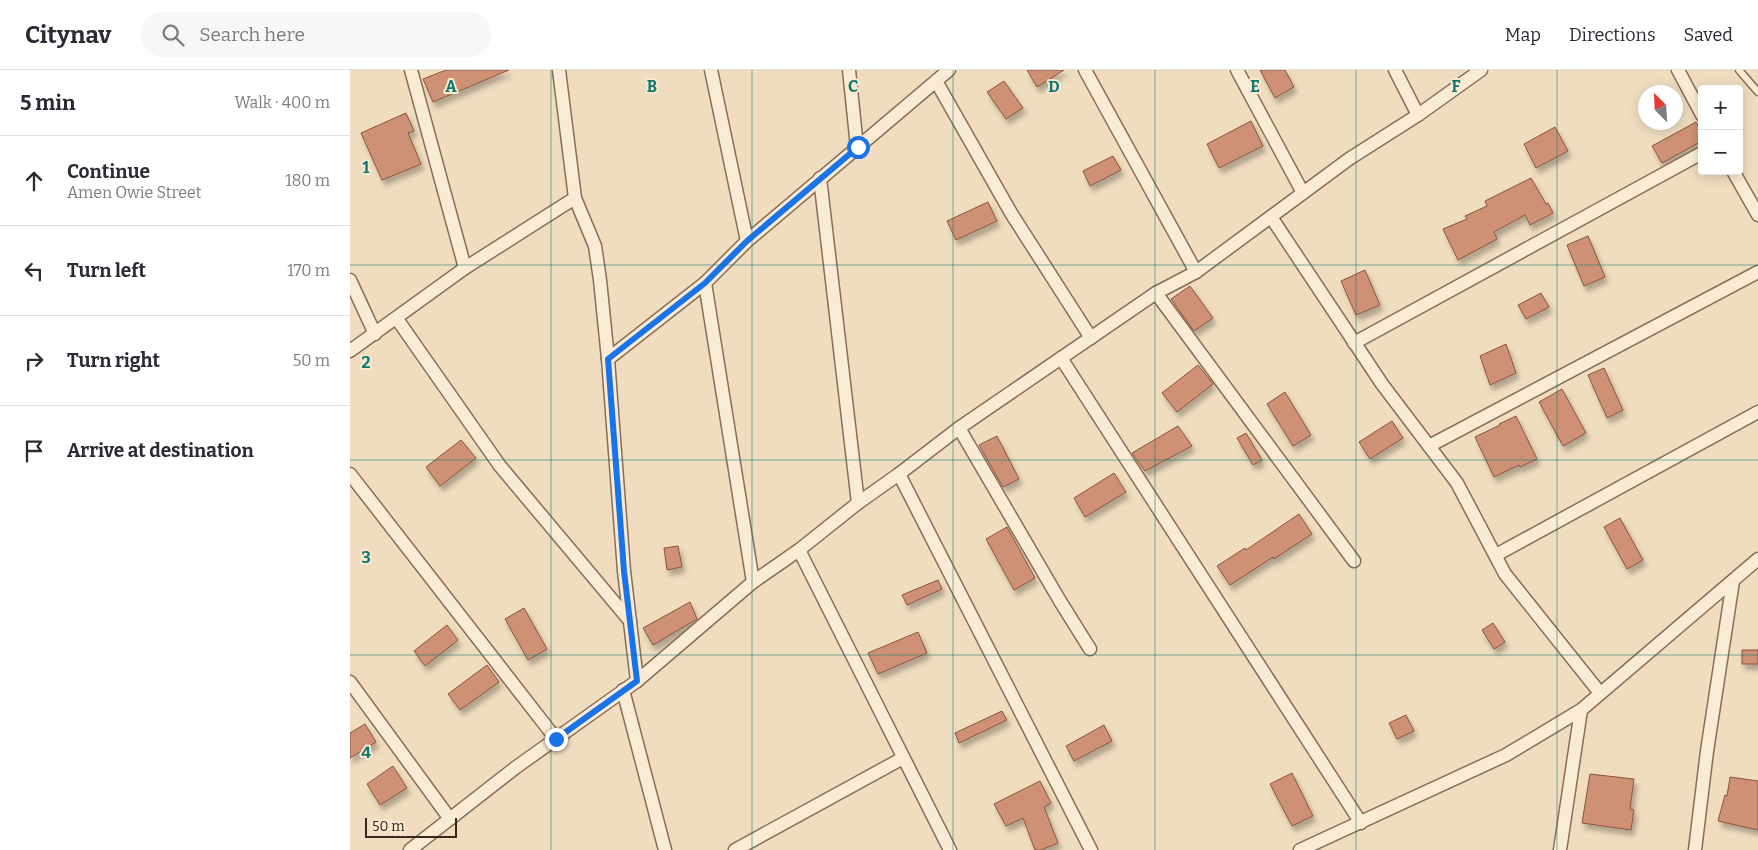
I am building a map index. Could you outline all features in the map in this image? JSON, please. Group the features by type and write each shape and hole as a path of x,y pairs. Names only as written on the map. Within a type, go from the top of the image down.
{"street":[{"path":"411,70 465,268"},
{"path":"559,70 575,198 595,246 600,280 624,571 637,681"},
{"path":"711,70 747,241"},
{"path":"849,70 858,147"},
{"path":"608,359 705,283 747,241 949,70"},
{"path":"1085,70 1196,272"},
{"path":"1237,70 1303,193"},
{"path":"1395,70 1418,115"},
{"path":"410,850 427,845 450,819 637,681 753,582 799,550 858,503 900,474 959,428 1156,293 1196,272 1349,159 1418,115 1481,70"},
{"path":"1678,70 1698,108"},
{"path":"936,81 1011,214 1091,338"},
{"path":"1354,343 1698,155"},
{"path":"1735,175 1758,215"},
{"path":"820,178 858,503"},
{"path":"350,351 397,319 465,268 575,198"},
{"path":"1272,217 1382,384 1457,483 1505,574 1600,693"},
{"path":"1429,446 1758,272"},
{"path":"350,280 375,334"},
{"path":"705,283 753,582"},
{"path":"1156,293 1354,561"},
{"path":"397,319 500,466 630,621"},
{"path":"1061,358 1361,823"},
{"path":"1496,555 1758,412"},
{"path":"959,428 1090,649"},
{"path":"350,474 556,739"},
{"path":"900,474 1091,850"},
{"path":"799,550 950,850"},
{"path":"1300,850 1506,755 1580,710 1758,559"},
{"path":"1695,850 1707,751 1733,580"},
{"path":"350,682 450,819"},
{"path":"623,690 665,850"},
{"path":"1560,850 1580,710"},
{"path":"735,850 903,758"}],"lane":[{"path":"1739,70 1758,92"}],"building":[{"path":"446,70 509,70 433,102 423,79"},
{"path":"1027,70 1064,70 1037,87"},
{"path":"1260,70 1285,70 1294,87 1275,98"},
{"path":"1004,81 1023,108 1006,119 987,92"},
{"path":"406,113 414,131 408,133 421,164 382,180 361,133"},
{"path":"1251,121 1263,146 1219,168 1207,144"},
{"path":"1696,122 1698,125 1698,143 1662,163 1652,146"},
{"path":"1555,127 1568,151 1536,168 1524,144"},
{"path":"1113,156 1121,170 1090,186 1083,171"},
{"path":"1531,178 1553,213 1530,225 1525,215 1494,232 1497,239 1458,260 1443,229 1467,219 1465,216 1487,206 1485,201"},
{"path":"988,202 997,221 956,240 947,221"},
{"path":"1588,236 1605,277 1584,286 1567,245"},
{"path":"1365,270 1380,305 1356,315 1341,281"},
{"path":"1190,286 1213,318 1194,331 1171,299"},
{"path":"1541,293 1549,307 1526,319 1518,305"},
{"path":"1506,344 1516,373 1490,385 1480,356"},
{"path":"1198,365 1213,384 1177,412 1162,393"},
{"path":"1604,368 1623,410 1607,418 1588,375"},
{"path":"1562,389 1586,433 1563,446 1539,402"},
{"path":"1285,392 1311,435 1293,446 1267,404"},
{"path":"1516,416 1537,459 1494,477 1475,437"},
{"path":"1392,421 1403,438 1370,459 1359,442"},
{"path":"1178,426 1192,446 1145,471 1132,453"},
{"path":"1246,433 1262,460 1253,465 1237,438"},
{"path":"997,436 1019,479 1003,487 979,445"},
{"path":"461,440 476,458 440,486 426,467"},
{"path":"1114,473 1126,492 1085,517 1074,498"},
{"path":"1299,514 1312,534 1230,585 1217,566 1245,548 1246,550"},
{"path":"1620,518 1643,560 1627,569 1604,527"},
{"path":"1007,527 1035,578 1014,590 986,539"},
{"path":"678,546 682,567 667,570 664,548"},
{"path":"938,580 942,589 907,605 902,595"},
{"path":"690,602 697,619 653,645 643,628"},
{"path":"524,608 547,649 528,660 505,619"},
{"path":"1493,623 1505,642 1494,649 1482,630"},
{"path":"447,625 458,640 425,666 414,651"},
{"path":"918,632 927,653 878,674 868,653"},
{"path":"1742,650 1758,650 1758,664 1742,664"},
{"path":"487,665 499,682 460,710 448,694"},
{"path":"1002,711 1007,720 959,743 955,733"},
{"path":"1406,715 1414,731 1397,739 1389,723"},
{"path":"365,724 376,742 350,758 350,733"},
{"path":"1104,725 1112,741 1074,761 1066,746"},
{"path":"393,766 407,788 380,805 367,784"},
{"path":"1292,773 1313,816 1292,826 1270,784"},
{"path":"1590,774 1634,779 1630,809 1634,810 1631,830 1582,823"},
{"path":"1730,777 1758,781 1758,830 1718,821 1725,795 1727,796"},
{"path":"1040,781 1051,803 1044,807 1058,843 1041,850 1035,850 1023,818 1006,826 994,804"}],"route":[{"path":"556,739 637,681 624,571 608,359 705,283 747,241 858,147"}]}
